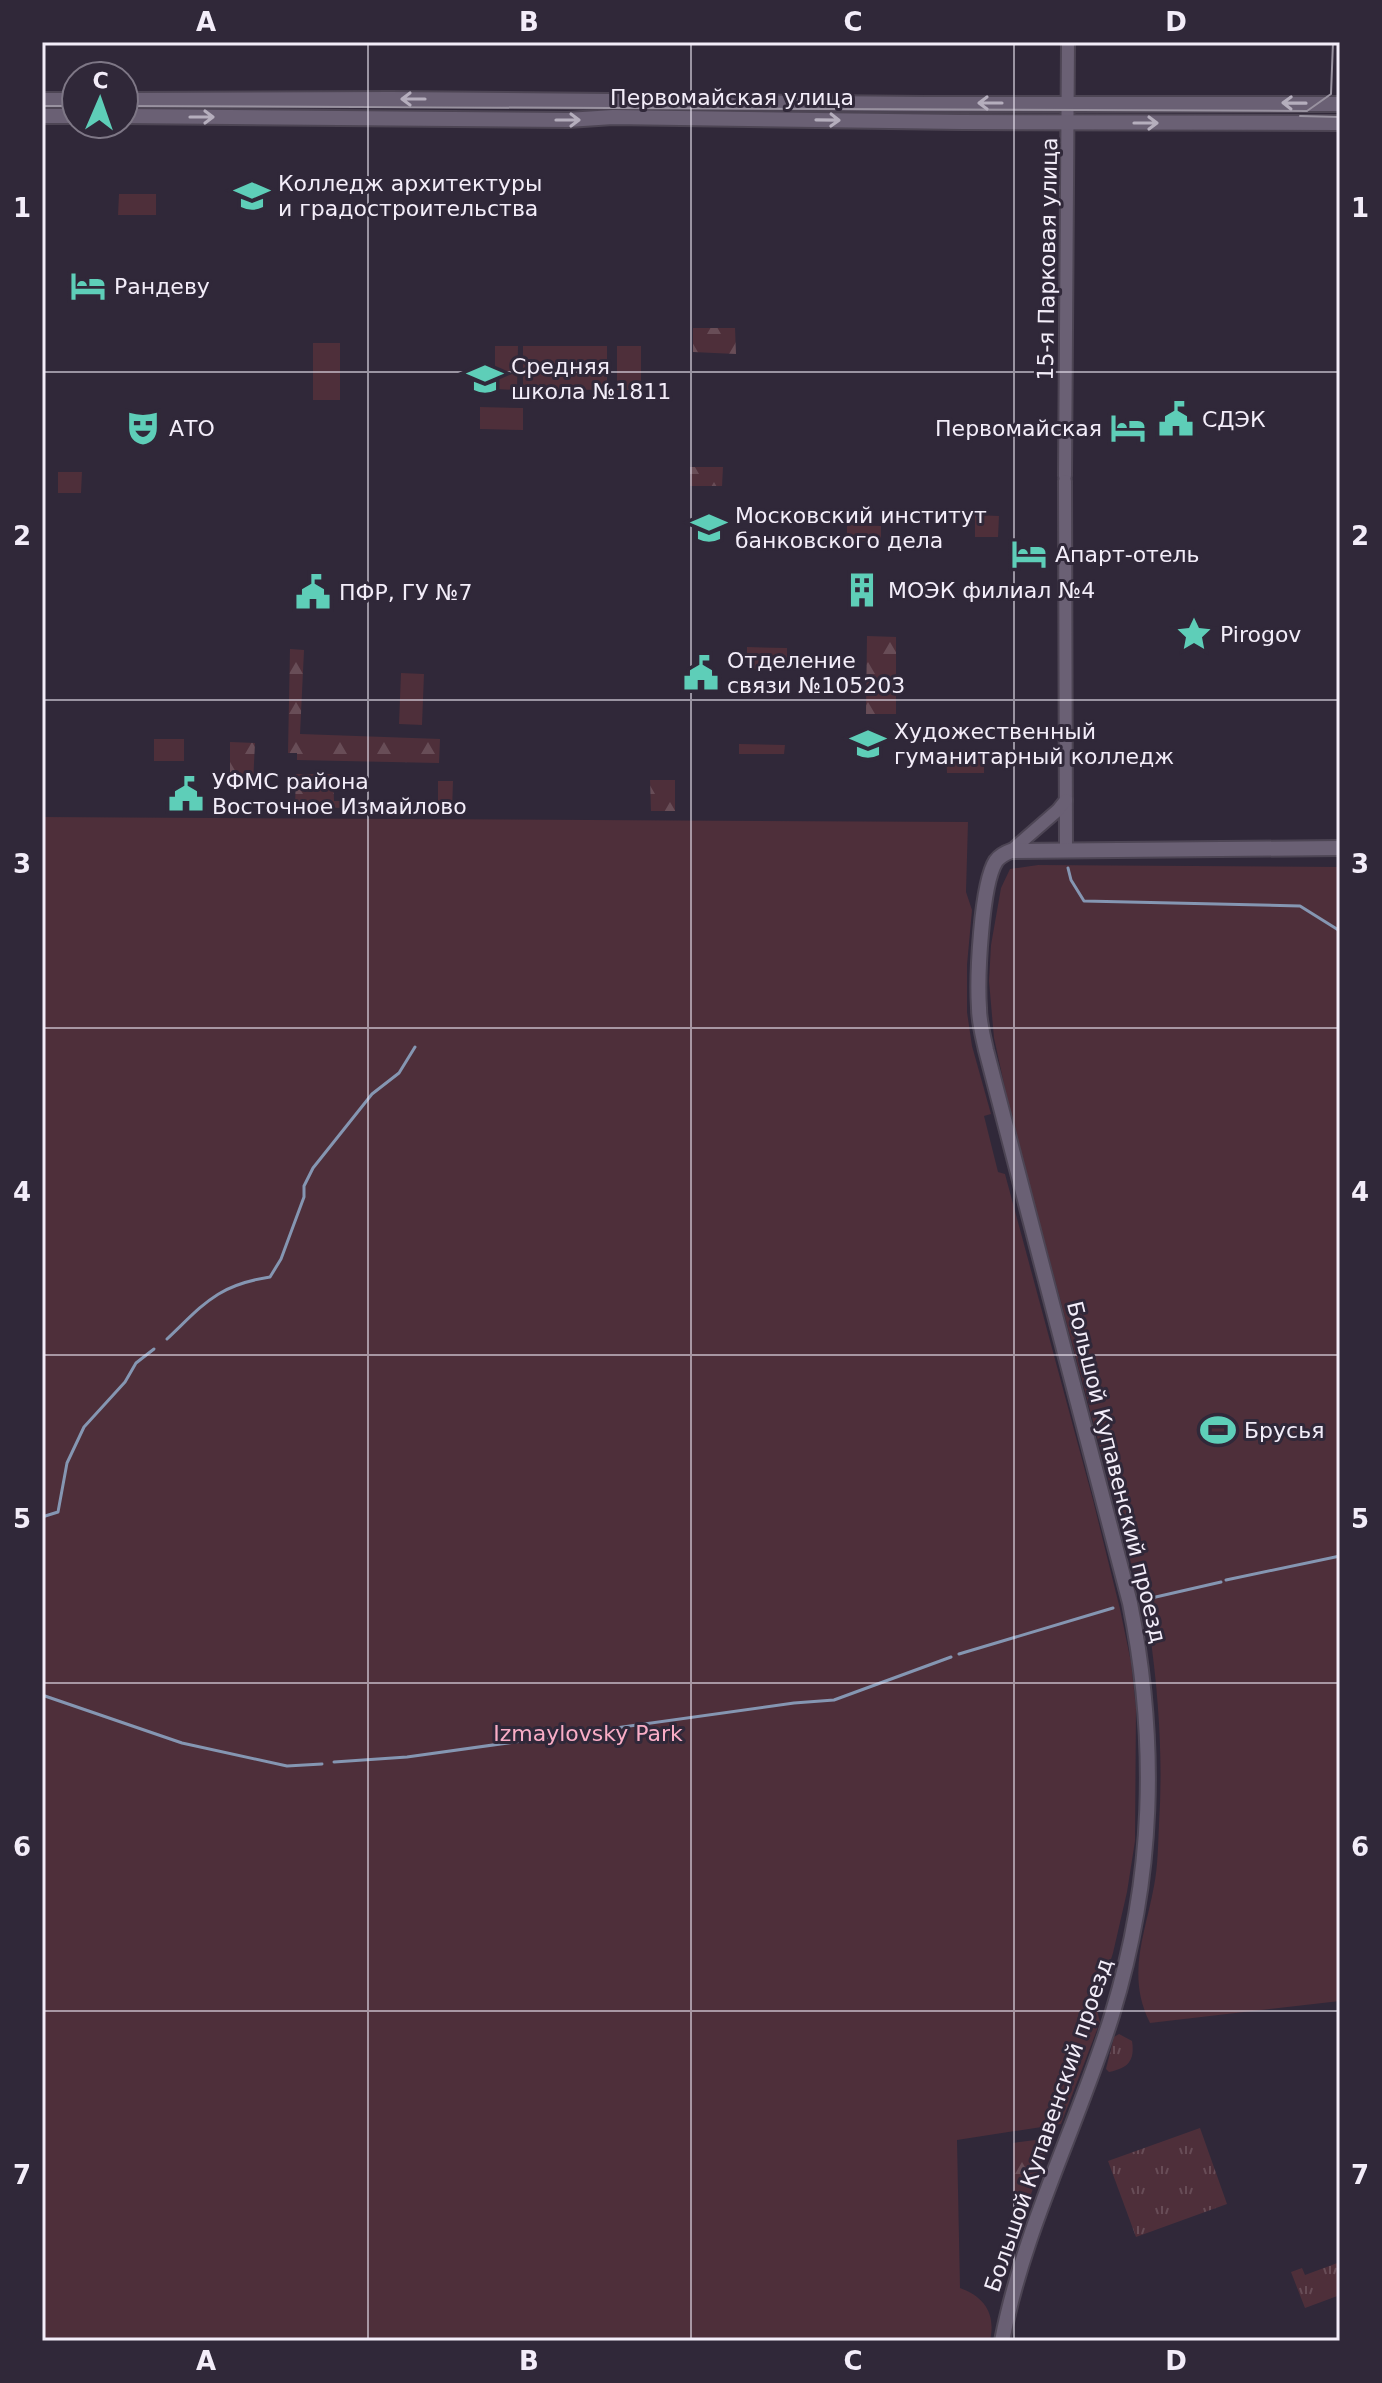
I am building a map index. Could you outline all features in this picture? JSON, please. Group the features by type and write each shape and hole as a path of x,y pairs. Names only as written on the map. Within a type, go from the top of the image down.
{"main road":[{"name":"Первомайская улица","path":"140,100 1340,104"},
{"name":"Первомайская улица","path":"140,116 1340,123"},
{"path":"1011,851 1340,848"},
{"name":"Большой Купавенский проезд","path":"1002,2341 1038,2212 1112,2017 1128,1957 1141,1895 1147,1839 1148,1759 1141,1655 1130,1603 997,1097 979,1010 980,948 986,901 995,863 1011,851"}],"street":[{"name":"15-я Парковая улица","path":"1066,849 1068,42"},
{"path":"1011,851 1066,800"}],"green space":[{"path":"119,194 156,194 156,215 118,215"},
{"path":"693,328 735,328 736,354 693,352"},
{"path":"313,343 340,343 340,400 313,400"},
{"path":"495,346 518,346 517,390 495,389"},
{"path":"523,346 607,346 607,390 523,389"},
{"path":"617,346 641,346 641,390 617,390"},
{"path":"480,407 523,408 523,430 480,429"},
{"path":"690,467 723,467 722,486 690,486"},
{"path":"58,472 82,472 81,493 58,493"},
{"path":"975,515 999,516 998,537 975,537"},
{"path":"847,525 881,526 881,541 847,541"},
{"path":"867,636 896,637 896,714 866,714"},
{"path":"747,647 787,648 787,670 747,669"},
{"path":"290,649 304,650 300,734 440,739 439,763 297,760 297,753 288,753"},
{"path":"401,673 424,674 422,725 399,724"},
{"path":"154,739 184,739 184,761 154,761"},
{"path":"230,742 255,743 253,783 230,781"},
{"path":"739,744 785,745 784,754 739,754"},
{"path":"984,750 984,773 947,773 946,751"},
{"path":"296,774 333,774 334,801 438,801 438,781 453,781 452,810 295,807"},
{"path":"650,780 675,780 675,811 651,811"},
{"name":"Izmaylovsky Park","path":"42,817 968,822 966,892 972,910 967,1012 972,1046 991,1114 984,1116 998,1172 1005,1174 1093,1500 1131,1662 1136,1708 1135,1841 1127,1892 1113,1953 1096,2006 1100,2022 1061,2124 957,2140 960,2288 976,2296 987,2308 991,2323 990,2341 42,2341"},
{"path":"1038,865 1340,867 1340,2001 1150,2023 1143,2005 1138,1971 1158,1855 1161,1777 1150,1634 1011,1116 994,1038 989,981 991,945 1001,888 1010,869"},
{"path":"1119,2034 1132,2041 1131,2059 1125,2066 1109,2072 1106,2069 1114,2037"},
{"path":"1200,2128 1227,2204 1136,2237 1108,2161"},
{"path":"1051,2138 1020,2225 1014,2222 1013,2143"},
{"path":"1340,2262 1340,2295 1305,2308 1291,2272 1302,2268 1305,2275"}],"waterway":[{"path":"1068,868 1071,880 1084,901 1300,906 1340,931"},
{"path":"167,1339 212,1298 237,1285 270,1277 281,1259 304,1197 304,1186 313,1168 372,1094 399,1073 415,1047"},
{"path":"42,1517 58,1512 67,1463 84,1427 125,1382 136,1363 154,1349"},
{"path":"1226,1580 1340,1556"},
{"path":"1147,1599 1221,1582"},
{"path":"959,1654 1113,1608"},
{"path":"334,1762 407,1757 834,1700 951,1657"},
{"path":"42,1695 182,1743 287,1766 322,1764"}],"tram line":[{"path":"140,106 1307,111 1331,94 1333,42"},
{"path":"42,106 60,106"},
{"path":"1300,116 1340,117"}],"place":[{"name":"Колледж архитектуры и градостроительства","path":"252,196"},
{"name":"Рандеву","path":"88,286"},
{"name":"Средняя школа №1811","path":"485,379"},
{"name":"СДЭК","path":"1176,419"},
{"name":"АТО","path":"143,428"},
{"name":"Первомайская","path":"1128,428"},
{"name":"Московский институт банковского дела","path":"709,528"},
{"name":"Апарт-отель","path":"1029,554"},
{"name":"МОЭК филиал №4","path":"862,590"},
{"name":"ПФР, ГУ №7","path":"313,592"},
{"name":"Pirogov","path":"1194,634"},
{"name":"Отделение связи №105203","path":"701,673"},
{"name":"Художественный гуманитарный колледж","path":"868,744"},
{"name":"УФМС района Восточное Измайлово","path":"186,794"},
{"name":"Брусья","path":"1218,1430"}]}
